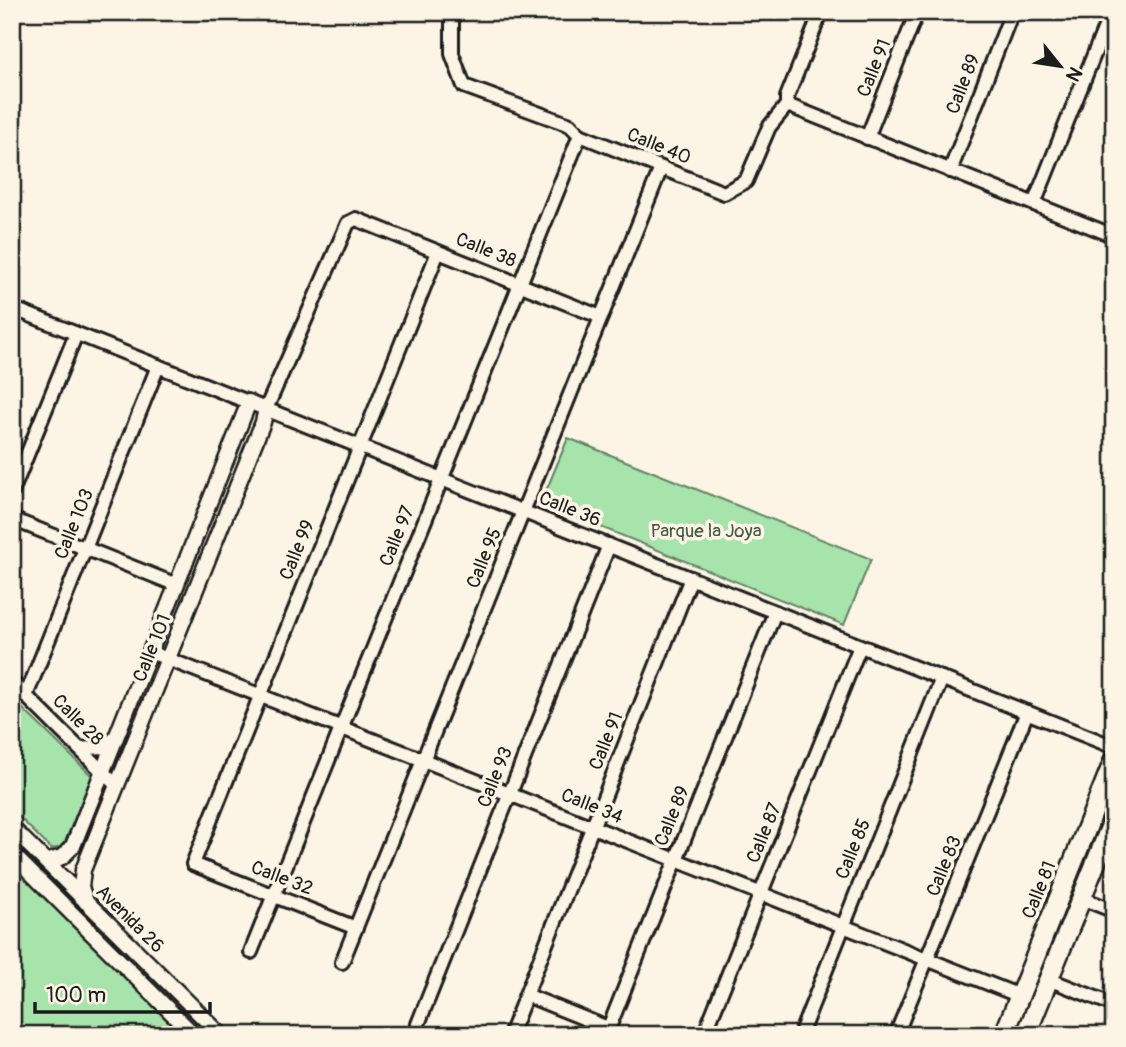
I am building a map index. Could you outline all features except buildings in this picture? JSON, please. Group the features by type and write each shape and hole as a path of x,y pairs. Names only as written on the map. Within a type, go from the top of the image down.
{"main road":[{"name":"Calle 81","path":"1004,1035 1114,760"},
{"path":"1026,1035 1114,818"}],"street":[{"name":"Calle 40","path":"452,12 452,54 464,86 570,125 580,135 724,193 746,181 769,127 787,101"},
{"path":"804,12 820,15 787,101 867,138 1114,236"},
{"name":"Calle 91","path":"867,138 918,12"},
{"name":"Calle 89","path":"950,171 1012,12"},
{"path":"1034,204 1111,12"},
{"name":"Calle 97","path":"251,953 580,135"},
{"name":"Calle 95","path":"342,962 661,168"},
{"name":"Calle 38","path":"266,409 348,223 356,219 601,317"},
{"name":"Calle 99","path":"193,863 438,252"},
{"name":"Calle 36","path":"12,308 1114,747"},
{"path":"12,492 76,334"},
{"name":"Calle 103","path":"26,696 158,366"},
{"name":"Calle 101","path":"46,862 62,857 73,846 249,402"},
{"name":"Calle 101","path":"86,902 81,887 83,870 266,409"},
{"path":"12,519 177,585"},
{"name":"Calle 93","path":"408,1035 417,1029 609,545"},
{"name":"Calle 91","path":"510,1035 691,578"},
{"name":"Calle 89","path":"607,1031 775,612"},
{"name":"Calle 87","path":"704,1035 860,646"},
{"name":"Calle 34","path":"150,652 1020,996"},
{"name":"Calle 85","path":"800,1035 942,678"},
{"name":"Calle 28","path":"12,682 117,786"},
{"name":"Calle 83","path":"897,1035 1027,712"},
{"path":"80,749 102,747 116,738"},
{"name":"Avenida 26","path":"12,828 221,1035"},
{"name":"Avenida 26","path":"12,854 194,1035"},
{"name":"Calle 32","path":"193,863 356,928"},
{"path":"1082,898 1114,911"},
{"path":"1048,979 1114,1006"},
{"path":"526,995 607,1031"}],"green space":[{"name":"Parque la Joya","path":"568,438 871,559 844,625 541,503"},
{"path":"22,708 92,776 63,847 51,849 12,810 12,718"},
{"path":"12,864 185,1035 12,1035"}]}
